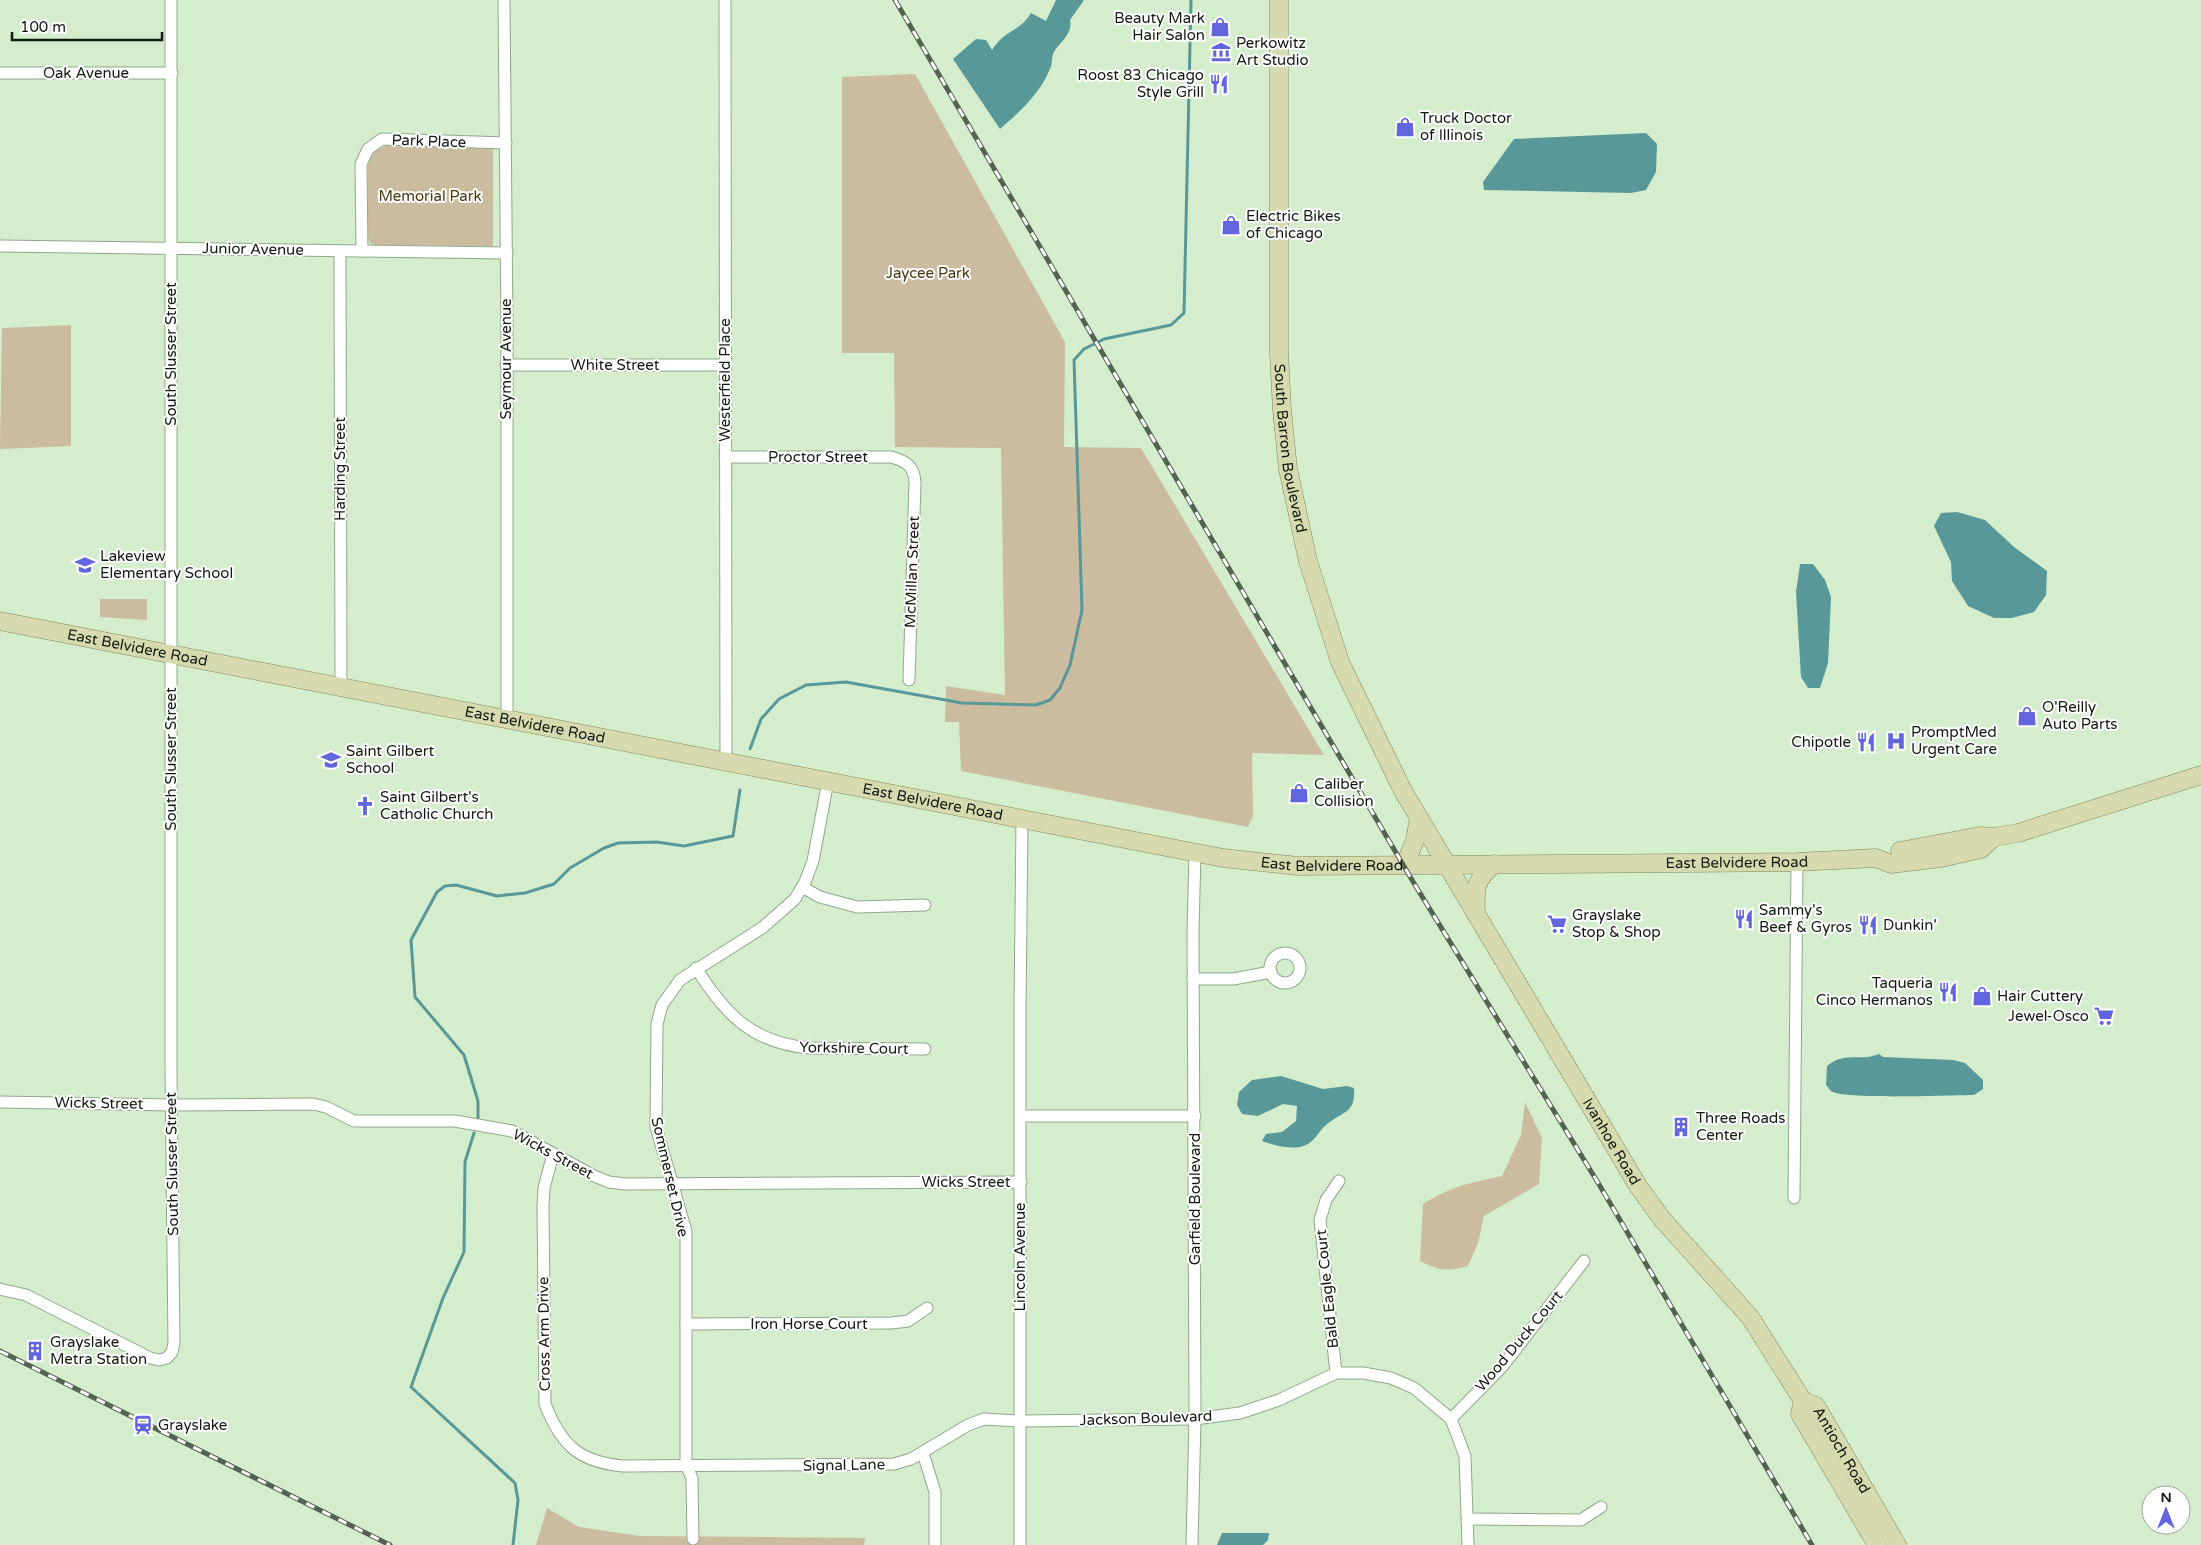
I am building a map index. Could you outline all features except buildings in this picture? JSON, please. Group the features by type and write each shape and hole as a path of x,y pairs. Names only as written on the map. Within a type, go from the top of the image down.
{"main road":[{"name":"South Barron Boulevard","path":"1279,0 1279,353 1288,469 1308,561 1340,662 1403,791 1447,864"},
{"name":"East Belvidere Road","path":"0,621 1195,853 1298,866 1796,862 1876,858 1886,853 1980,836 1994,837 2050,824 2201,775"},
{"path":"1405,865 1415,840 1419,818"},
{"name":"Ivanhoe Road","path":"1447,864 1647,1199 1670,1228 1750,1317 1803,1401"},
{"path":"1476,914 1476,887 1479,879 1484,871 1495,864"},
{"name":"Antioch Road","path":"1877,1545 1800,1414 1803,1401 1816,1406 1897,1545"}],"street":[{"name":"South Slusser Street","path":"0,1289 26,1295 133,1349 160,1360 167,1358 172,1352 174,1343 171,0"},
{"name":"Seymour Avenue","path":"504,0 507,253 507,718"},
{"name":"Westerfield Place","path":"725,0 726,761"},
{"name":"Oak Avenue","path":"0,73 172,73"},
{"name":"Park Place","path":"362,251 362,164 368,149 382,139 506,144"},
{"name":"Junior Avenue","path":"0,246 507,253"},
{"name":"Harding Street","path":"340,251 341,687"},
{"name":"White Street","path":"506,364 725,365"},
{"name":"Proctor Street","path":"725,457 891,457 909,464"},
{"name":"McMillan Street","path":"909,464 914,472 915,482 909,680"},
{"name":"Sommerset Drive","path":"692,1538 692,1478 686,1465 686,1231 674,1183 656,1127 657,1024 662,1005 670,991 696,968 780,913 795,899 802,888 813,861 828,781"},
{"name":"Lincoln Avenue","path":"1020,1545 1022,819"},
{"name":"Garfield Boulevard","path":"1192,1545 1195,1419 1193,979 1195,853"},
{"path":"1794,1198 1796,862"},
{"path":"802,888 820,897 857,907 925,905"},
{"name":"Yorkshire Court","path":"696,968 716,1000 730,1015 772,1041 790,1046 809,1048 925,1049"},
{"path":"1193,979 1233,979 1271,972"},
{"name":"Wicks Street","path":"0,1102 172,1105 313,1104 326,1107 354,1121 455,1121 512,1130 553,1154 609,1182 1021,1182"},
{"path":"1021,1116 1195,1116"},
{"name":"Cross Arm Drive","path":"553,1154 544,1188 543,1206 544,1388 545,1404 552,1421 567,1444 591,1460 623,1466 686,1465"},
{"name":"Bald Eagle Court","path":"1336,1373 1320,1220 1326,1200 1339,1181"},
{"name":"Wood Duck Court","path":"1451,1419 1502,1367 1584,1261"},
{"name":"Iron Horse Court","path":"686,1324 891,1323 908,1321 927,1308"},
{"name":"Jackson Boulevard","path":"1020,1421 1195,1419 1240,1413 1279,1400 1336,1373 1364,1373 1391,1378 1414,1388 1451,1419 1465,1456 1468,1545"},
{"name":"Signal Lane","path":"686,1465 876,1465 911,1460 968,1425 984,1419 1020,1421"},
{"path":"923,1453 935,1492 935,1545"},
{"path":"1468,1519 1582,1520 1602,1508"}],"green space":[{"name":"Jaycee Park","path":"915,74 1065,342 1064,447 1141,448 1324,755 1252,753 1253,816 1248,827 961,771 959,722 945,722 946,686 1005,695 1001,448 895,447 894,353 842,353 842,77"},
{"name":"Memorial Park","path":"388,145 493,145 493,246 374,245 370,243 368,237 368,164 375,151"},
{"path":"71,325 71,446 0,449 2,328"},
{"path":"100,599 147,599 147,620 100,617"},
{"path":"1525,1102 1542,1138 1539,1184 1484,1216 1478,1243 1468,1266 1443,1269 1420,1261 1423,1204 1461,1186 1502,1176 1521,1135"},
{"path":"547,1508 579,1527 640,1536 865,1538 864,1545 536,1545"}],"water":[{"path":"1056,0 1084,0 1070,20 1070,28 1066,36 1054,52 1051,67 1041,86 1022,109 1000,129 953,59 976,39 986,40 992,50 1002,38 1022,24 1031,13 1046,21"},
{"path":"1646,133 1657,144 1656,172 1646,190 1631,193 1484,190 1483,182 1514,139"},
{"path":"1957,512 1985,520 2014,547 2047,571 2046,595 2034,612 2012,618 1994,618 1968,606 1952,581 1951,562 1934,526 1941,513"},
{"path":"1800,564 1813,564 1825,580 1831,597 1828,663 1820,688 1808,688 1801,677 1796,592"},
{"path":"1879,1054 1883,1057 1953,1060 1965,1063 1983,1080 1983,1089 1974,1095 1876,1096 1840,1094 1831,1091 1826,1085 1827,1066 1840,1059"},
{"path":"1281,1076 1323,1089 1347,1086 1354,1088 1353,1103 1347,1111 1326,1125 1305,1146 1286,1147 1262,1141 1266,1134 1282,1132 1296,1121 1297,1106 1283,1104 1258,1116 1242,1114 1237,1105 1239,1092 1252,1080"},
{"path":"1222,1533 1269,1533 1268,1540 1263,1545 1217,1545"}],"waterway":[{"path":"750,749 761,719 779,699 806,685 846,682 962,703 1036,705 1050,700 1060,688 1070,665 1082,610 1074,360 1084,349 1104,339 1171,325 1184,313 1191,0"},
{"path":"478,1119 478,1101 464,1055 415,997 411,940 437,892 445,886 456,885 497,896 525,893 554,884 570,868 604,848 618,843 657,842 684,846 733,836 740,790"},
{"path":"474,1133 465,1162 464,1252 443,1298 411,1387 515,1483 518,1500 513,1545"}],"railway":[{"path":"895,0 1415,885 1597,1181 1812,1545"},
{"path":"0,1351 390,1545"}],"place":[{"name":"Beauty Mark Hair Salon","path":"1220,27"},
{"name":"Perkowitz Art Studio","path":"1221,52"},
{"name":"Roost 83 Chicago Style Grill","path":"1219,84"},
{"name":"Truck Doctor of Illinois","path":"1405,127"},
{"name":"Electric Bikes of Chicago","path":"1231,225"},
{"name":"Lakeview Elementary School","path":"85,565"},
{"name":"O'Reilly Auto Parts","path":"2027,716"},
{"name":"PromptMed Urgent Care","path":"1896,741"},
{"name":"Chipotle","path":"1866,742"},
{"name":"Saint Gilbert School","path":"331,760"},
{"name":"Caliber Collision","path":"1299,793"},
{"name":"Saint Gilbert's Catholic Church","path":"365,806"},
{"name":"Sammy's Beef & Gyros","path":"1744,919"},
{"name":"Grayslake Stop & Shop","path":"1557,924"},
{"name":"Dunkin'","path":"1868,925"},
{"name":"Taqueria Cinco Hermanos","path":"1948,992"},
{"name":"Hair Cuttery","path":"1982,996"},
{"name":"Jewel-Osco","path":"2104,1016"},
{"name":"Three Roads Center","path":"1681,1127"},
{"name":"Grayslake Metra Station","path":"35,1351"},
{"name":"Grayslake","path":"143,1425"}]}
